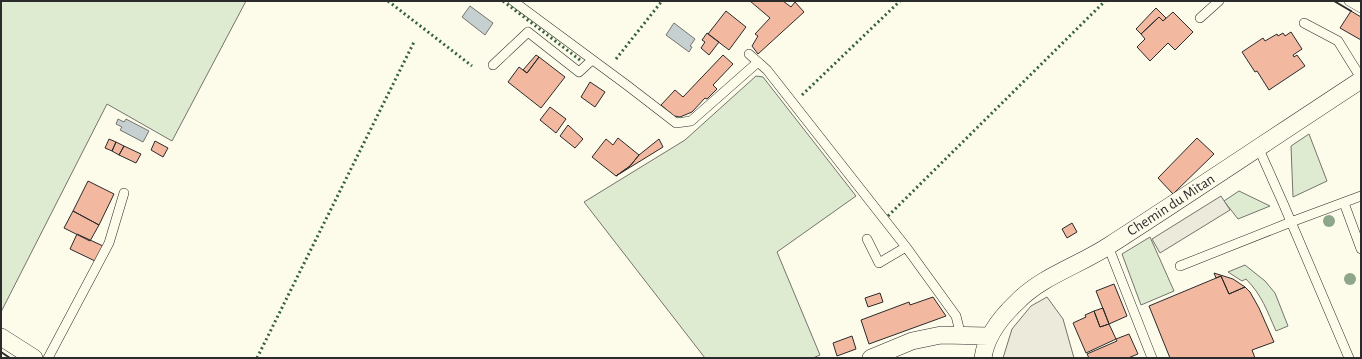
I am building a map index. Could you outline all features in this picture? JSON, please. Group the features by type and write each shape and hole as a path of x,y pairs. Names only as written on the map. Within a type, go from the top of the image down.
{"street":[{"name":"Chemin du Mitan","path":"989,336 1017,301 1036,286 1108,246 1361,79"},
{"path":"871,358 912,342 941,335 989,336 983,358"},
{"path":"1,337 34,358"}],"lane":[{"path":"513,1 676,123 692,121 758,62"},
{"path":"1200,18 1220,1"},
{"path":"1349,1 1361,8"},
{"path":"1304,23 1338,41 1361,79"},
{"path":"493,65 528,32 579,72 592,60"},
{"path":"749,54 768,70 906,247 956,316 961,336"},
{"path":"1258,148 1349,358"},
{"path":"48,358 109,243 124,193"},
{"path":"1180,266 1361,196"},
{"path":"1344,203 1361,249"},
{"path":"867,239 879,263 906,247"},
{"path":"1108,246 1152,358"}],"green space":[{"path":"1,1 246,1 172,141 107,104 1,312"},
{"path":"756,76 763,77 856,196 777,252 820,355 813,358 705,358 584,202 685,140"},
{"path":"1309,134 1327,181 1293,197 1291,146"},
{"path":"1239,191 1270,206 1238,219 1224,201"},
{"path":"1150,237 1174,291 1141,305 1122,254"},
{"path":"1245,265 1265,281 1275,293 1288,326 1276,331 1264,304 1252,285 1246,279 1242,281 1228,272"}],"shaded area":[{"path":"470,6 493,23 485,35 462,17"},
{"path":"674,23 695,39 690,46 692,47 689,52 666,35"},
{"path":"118,119 124,122 126,119 149,131 143,142 120,130 122,127 116,124"},
{"path":"1221,196 1230,210 1160,253 1152,239"},
{"path":"1047,297 1063,319 1074,358 1003,358 1012,329 1031,306"}],"building":[{"path":"750,1 783,1 791,7 795,2 804,12 758,54 752,46 758,36 755,34 770,18"},
{"path":"1156,8 1166,18 1163,21 1159,17 1141,34 1136,29"},
{"path":"726,11 746,27 729,50 708,34"},
{"path":"1351,11 1361,17 1361,40 1340,28"},
{"path":"1173,12 1193,32 1175,50 1168,43 1150,61 1137,47 1145,39 1141,34 1159,17 1163,21"},
{"path":"1291,32 1302,49 1293,55 1294,57 1297,55 1305,66 1269,90 1257,71 1255,72 1242,52 1263,38 1265,41 1277,34 1278,36 1283,33 1285,36"},
{"path":"707,33 719,42 709,55 701,48 705,42 702,40"},
{"path":"536,55 539,57 527,73 523,70"},
{"path":"723,55 733,64 713,85 717,89 707,99 705,98 692,112 680,117 674,116 661,105 675,90 683,97"},
{"path":"539,57 565,77 541,108 508,82 519,67 527,73"},
{"path":"590,82 605,92 595,107 581,97"},
{"path":"550,107 566,119 556,133 540,120"},
{"path":"568,125 583,139 575,148 560,136"},
{"path":"618,138 639,155 630,166 616,176 592,157 606,139 613,145"},
{"path":"1197,138 1214,154 1173,194 1158,178"},
{"path":"109,139 116,142 112,151 105,148"},
{"path":"659,139 663,147 616,176 630,166 639,155"},
{"path":"155,141 168,148 163,157 151,150"},
{"path":"116,142 124,146 119,155 112,151"},
{"path":"124,146 141,154 136,163 119,155"},
{"path":"88,181 114,194 99,225 73,211"},
{"path":"73,211 99,225 90,241 64,228"},
{"path":"1072,223 1077,232 1067,238 1062,229"},
{"path":"77,234 103,246 95,261 70,249"},
{"path":"1214,273 1233,279 1245,287 1229,294 1221,276 1216,278"},
{"path":"1221,276 1229,294 1245,287 1250,292 1274,342 1252,350 1255,358 1170,358 1149,306"},
{"path":"1114,284 1127,316 1109,324 1096,291"},
{"path":"880,293 883,302 868,307 865,298"},
{"path":"933,297 946,316 869,344 861,320 909,302 910,305"},
{"path":"1103,308 1109,324 1100,327 1094,311"},
{"path":"1094,311 1100,327 1109,324 1116,339 1086,353 1073,323 1086,317 1085,315"},
{"path":"1129,334 1138,354 1128,358 1089,358 1087,354"},
{"path":"852,336 856,349 837,356 833,343"}],"hedge":[{"path":"388,1 472,66"},
{"path":"503,1 580,60"},
{"path":"616,59 662,1"},
{"path":"802,95 900,1"},
{"path":"888,216 1105,1"},
{"path":"257,358 414,42"}],"wall":[{"path":"1334,1 1351,11"},
{"path":"1,352 10,358"}]}
